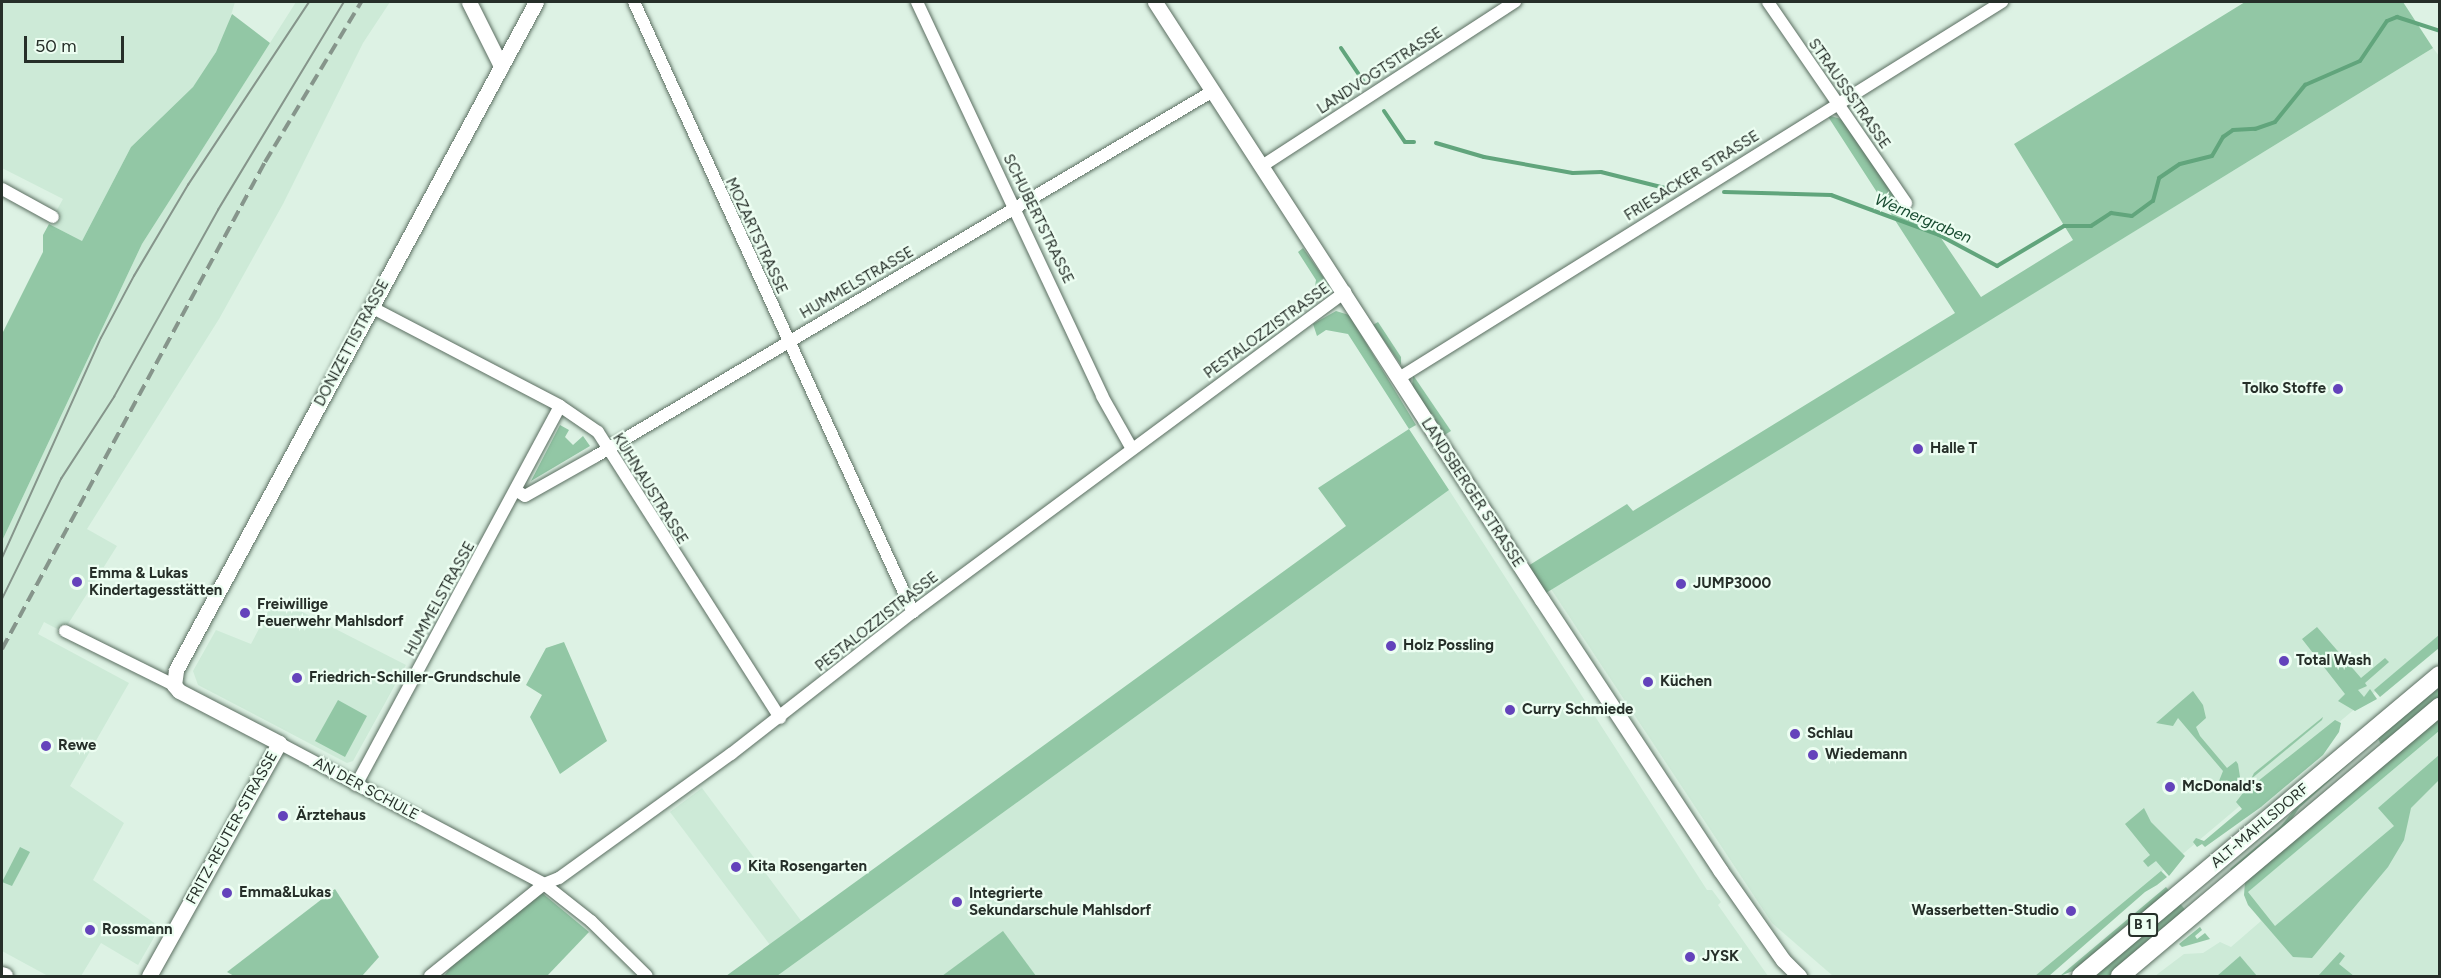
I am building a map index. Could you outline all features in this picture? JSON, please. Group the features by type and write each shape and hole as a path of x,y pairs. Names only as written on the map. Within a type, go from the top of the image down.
{"main road":[{"name":"ALT-MAHLSDORF","path":"2081,976 2439,675"},
{"name":"ALT-MAHLSDORF","path":"2120,976 2439,708"}],"street":[{"path":"469,2 501,66"},
{"name":"DONIZETTISTRASSE","path":"174,686 176,670 536,2"},
{"name":"MOZARTSTRASSE","path":"634,2 913,612"},
{"name":"SCHUBERTSTRASSE","path":"917,2 1102,396 1132,449"},
{"name":"LANDSBERGER STRASSE","path":"1155,2 1720,870 1783,960 1799,976"},
{"name":"LANDVOGTSTRASSE","path":"1262,166 1515,2"},
{"name":"STRAUSSSTRASSE","path":"1768,2 1906,203"},
{"name":"FRIESACKER STRASSE","path":"1399,378 2002,2"},
{"name":"HUMMELSTRASSE","path":"517,491 525,496 1213,91"},
{"path":"2,189 53,217"},
{"name":"PESTALOZZISTRASSE","path":"430,975 544,884 559,878 780,718 913,612 1345,292"},
{"name":"KUHNAUSTRASSE","path":"371,307 560,406 598,432 780,718"},
{"name":"HUMMELSTRASSE","path":"356,785 517,491 560,406"},
{"name":"AN DER SCHULE","path":"65,631 174,686 544,884 591,921 647,976"},
{"name":"FRITZ-REUTER-STRASSE","path":"149,976 279,743"}],"shaded area":[{"path":"2,2 235,2 225,35 207,68 193,87 131,147 82,241 49,224 63,199 2,168"},
{"path":"296,2 390,2 363,43 283,204 219,319 87,529 117,546 63,632 44,622 38,634 129,683 70,786 124,823 93,880 160,927 138,965 101,943 81,976 48,976 2,951 2,541 142,244"},
{"path":"2433,48 2439,56 2439,638 2038,976 1833,976 1772,923 1551,589"},
{"name":"Holz Possling","path":"1449,490 1707,890 1712,890 1721,902 1718,905 1768,976 777,976"},
{"name":"Friedrich-Schiller-Grundschule","path":"275,598 406,665 353,761 347,763 198,685 193,671 216,630 251,644"},
{"path":"2439,731 2439,976 2155,976 2184,954 2203,953 2220,942 2231,947 2261,921 2244,895"},
{"name":"Kita Rosengarten","path":"702,788 802,922 770,945 670,812"}],"green space":[{"path":"2245,2 2403,2 2433,48 1546,593 1528,566 1627,504 1633,511 1955,313 1827,115 1845,120 1903,209 1913,216 1926,216 1981,297 2073,240 2014,144"},
{"path":"232,14 270,43 142,244 2,541 2,334 43,252 43,235 49,224 82,241 131,147 193,87 216,52"},
{"path":"1303,248 1329,285 1327,292 1312,303 1316,280 1298,252"},
{"path":"1336,311 1349,315 1416,425 1409,429 1348,334 1326,330 1317,336 1313,324"},
{"path":"1378,322 1401,357 1401,365 1373,325"},
{"path":"1413,375 1451,431 1441,437 1412,387"},
{"path":"560,425 569,430 565,437 573,445 583,436 590,446 531,481"},
{"path":"1409,429 1449,490 777,976 726,976 1346,526 1318,488"},
{"path":"2317,627 2361,678 2385,658 2389,662 2365,683 2367,686 2358,690 2364,697 2370,689 2377,699 2355,711 2338,701 2345,694 2302,639"},
{"path":"2439,635 2439,648 2380,697 2374,690"},
{"path":"564,642 607,741 560,774 530,717 542,695 526,685 546,648"},
{"path":"2439,684 2439,698 2384,744 2380,743 2378,738"},
{"path":"2193,691 2203,705 2206,718 2196,727 2200,736 2227,768 2236,761 2238,764 2240,777 2233,786 2219,781 2223,771 2178,718 2173,726 2156,723"},
{"path":"338,700 367,716 345,757 315,741"},
{"path":"2439,716 2439,731 2248,892 2275,926 2394,826 2378,808 2439,755 2439,780 2411,808 2404,840 2388,867 2312,958 2293,957 2248,905 2244,895 2245,882"},
{"path":"2323,717 2322,720 2251,779 2254,773"},
{"path":"2335,720 2341,723 2339,732 2323,755 2261,807 2205,847 2202,844 2197,847 2193,842 2196,838 2204,841 2242,809 2236,802 2243,793"},
{"path":"2356,757 2299,808 2289,823 2232,872 2230,869 2281,826 2301,801"},
{"path":"2144,808 2151,822 2185,856 2169,876 2156,861 2148,867 2143,861 2150,855 2125,824"},
{"path":"20,847 30,852 12,886 2,882"},
{"path":"2161,871 2167,877 2145,892 2049,976 2035,976"},
{"path":"2166,887 2170,892 2078,969 2060,976"},
{"path":"335,889 379,957 362,976 234,976 227,972"},
{"path":"541,892 589,932 547,976 444,976 454,963"},
{"path":"2179,902 2186,911 2109,976 2091,976"},
{"path":"2200,927 2202,930 2195,936 2197,939 2205,933 2210,939 2182,947 2179,944"},
{"path":"1003,931 1036,976 942,976"},
{"path":"2340,952 2345,956 2339,964 2354,976 2318,976"},
{"path":"2240,956 2257,976 2217,976"}],"waterway":[{"name":"Wernergraben","path":"1724,192 1831,195 1939,235 1997,266 2064,226 2091,226 2111,213 2132,216 2153,201 2159,178 2180,164 2212,156 2223,137 2233,130 2255,129 2275,122 2305,85 2360,61 2387,21 2397,17 2440,31"},
{"name":"Wernergraben","path":"1341,48 1363,81"},
{"name":"Wernergraben","path":"1384,111 1405,142 1414,142"},
{"name":"Wernergraben","path":"1436,143 1484,157 1573,173 1601,172 1665,188"}],"tram line":[{"path":"2,558 101,338 134,276 188,185 309,2"},
{"path":"2,599 61,479 114,397 218,210 344,2"}],"railway":[{"path":"2,649 265,162 361,2"}],"place":[{"name":"Tolko Stoffe","path":"2338,389"},
{"name":"Halle T","path":"1918,449"},
{"name":"Emma & Lukas Kindertagesstätten","path":"77,582"},
{"name":"JUMP3000","path":"1681,584"},
{"name":"Freiwillige Feuerwehr Mahlsdorf","path":"245,613"},
{"name":"Holz Possling","path":"1391,646"},
{"name":"Total Wash","path":"2284,661"},
{"name":"Friedrich-Schiller-Grundschule","path":"297,678"},
{"name":"Küchen","path":"1648,682"},
{"name":"Curry Schmiede","path":"1510,710"},
{"name":"Schlau","path":"1795,734"},
{"name":"Rewe","path":"46,746"},
{"name":"Wiedemann","path":"1813,755"},
{"name":"McDonald's","path":"2170,787"},
{"name":"Ärztehaus","path":"283,816"},
{"name":"Kita Rosengarten","path":"736,867"},
{"name":"Emma&Lukas","path":"227,893"},
{"name":"Integrierte Sekundarschule Mahlsdorf","path":"957,902"},
{"name":"Wasserbetten-Studio","path":"2071,911"},
{"name":"Rossmann","path":"90,930"},
{"name":"JYSK","path":"1690,957"}]}
